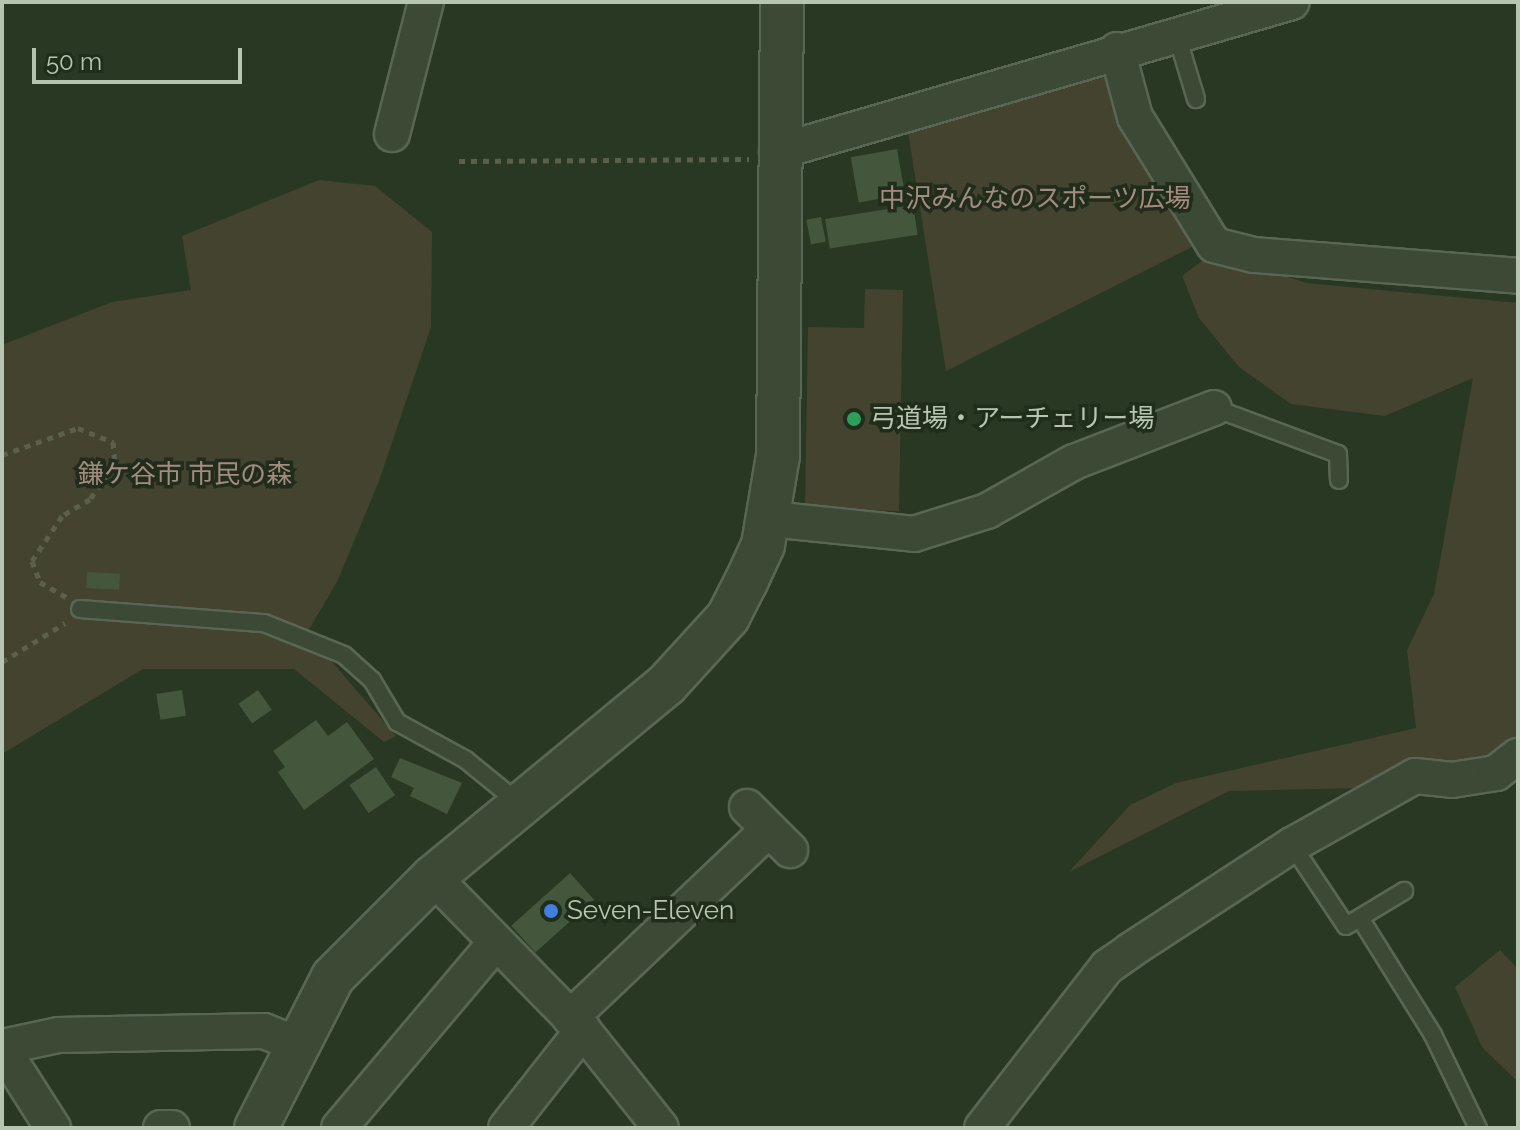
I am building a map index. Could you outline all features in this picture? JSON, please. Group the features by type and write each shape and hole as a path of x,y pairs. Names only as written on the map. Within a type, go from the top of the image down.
{"street":[{"path":"392,134 426,2"},
{"path":"256,1128 294,1043 333,977 433,877 666,685 728,617 770,519 778,455 777,152 782,2"},
{"path":"777,152 1117,50 1292,2"},
{"path":"1117,50 1135,117 1214,245 1254,255 1518,276"},
{"path":"770,519 914,534 987,511 1074,462 1214,408"},
{"path":"982,1128 1107,967 1292,845 1415,776 1452,780 1496,773 1518,756"},
{"path":"506,1128 576,1024 769,829"},
{"path":"433,877 576,1024 661,1128"},
{"path":"339,1128 496,942"},
{"path":"53,1128 2,1048 58,1035 264,1031 294,1043"},
{"path":"161,1128 172,1128"}],"lane":[{"path":"1177,36 1196,99"},
{"path":"1214,408 1338,454 1339,480"},
{"path":"80,609 264,623 344,655 372,680 397,722 466,760 521,806"},
{"path":"1292,845 1346,926 1404,891"},
{"path":"1360,918 1433,1035 1478,1128"}],"path":[{"path":"459,161 753,159 777,152"},
{"path":"2,455 78,428 102,432 113,442 115,464 90,499 62,516 32,561 40,582 80,609 50,637 2,662"}],"green space":[{"name":"中沢みんなのスポーツ広場","path":"1109,59 1202,242 946,371 906,119"},
{"name":"鎌ケ谷市 市民の森","path":"319,180 375,186 432,232 431,327 379,481 338,580 307,633 396,736 384,742 294,669 143,669 2,754 2,345 112,302 191,290 182,236"},
{"path":"1214,252 1306,283 1518,303 1518,759 1493,785 1229,791 1069,872 1130,805 1176,783 1416,728 1407,650 1434,594 1473,378 1385,416 1291,404 1239,367 1199,318 1182,276"},
{"name":"弓道場・アーチェリー場","path":"865,289 903,290 899,511 805,509 808,327 864,328"},
{"path":"1500,950 1518,969 1518,1082 1482,1047 1455,987"}],"building":[{"path":"897,149 905,194 859,202 851,157"},
{"path":"913,205 918,235 830,249 825,219"},
{"path":"821,217 826,242 811,244 806,220"},
{"path":"87,572 120,574 119,590 86,588"},
{"path":"182,690 186,716 160,720 156,694"},
{"path":"258,690 272,710 252,723 238,704"},
{"path":"316,720 328,736 347,722 374,759 304,810 278,772 285,767 273,751"},
{"path":"400,758 462,783 447,814 410,796 414,788 391,777"},
{"path":"376,767 395,795 368,813 349,785"},
{"path":"570,873 594,900 535,953 511,926"}],"place":[{"name":"弓道場・アーチェリー場","path":"854,419"},
{"name":"Seven-Eleven","path":"551,911"}]}
